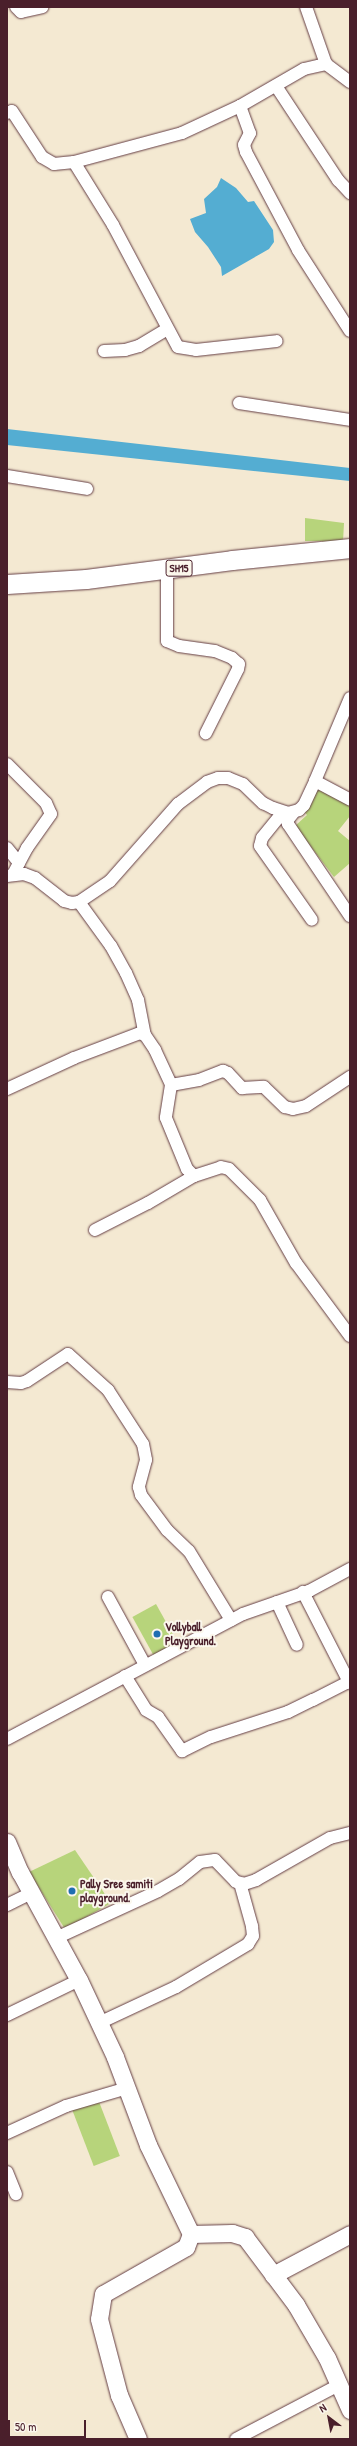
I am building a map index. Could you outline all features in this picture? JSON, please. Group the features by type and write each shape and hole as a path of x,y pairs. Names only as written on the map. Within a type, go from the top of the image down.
{"main road":[{"name":"SH15","path":"7,584 86,579 167,570 232,560 350,548"}],"street":[{"path":"16,7 21,12 42,7"},
{"path":"306,7 326,64 350,82"},
{"path":"8,109 46,161 54,164 74,162 182,133 240,106 304,70 326,64"},
{"path":"276,86 338,180 350,193"},
{"path":"240,106 250,133 244,145 246,152 298,250 350,331"},
{"path":"74,162 113,225 167,329 178,346 188,350 277,341"},
{"path":"104,351 125,350 139,346 167,329"},
{"path":"239,404 350,420"},
{"path":"7,476 87,489"},
{"path":"167,570 167,641 178,646 215,651 232,658 239,664 238,669 206,733"},
{"path":"312,920 260,846 262,838 288,812 304,805 350,698"},
{"path":"7,764 46,802 51,814 10,875"},
{"path":"10,875 24,874 35,878 64,901 72,904 79,902 110,881 178,804 207,782 218,778 228,778 243,784 263,803 288,812"},
{"path":"315,781 350,800"},
{"path":"288,812 287,821 290,828 350,916"},
{"path":"7,848 19,863"},
{"path":"79,902 111,946 126,973 138,1000 144,1035 155,1050 171,1085 166,1118 187,1169 194,1176"},
{"path":"7,1089 74,1058 140,1033 144,1035"},
{"path":"171,1085 199,1080 223,1071 228,1073 242,1088 264,1086 285,1107 293,1109 306,1106 350,1077"},
{"path":"95,1230 148,1203 194,1176 224,1168 236,1175 255,1195 268,1212 296,1263 350,1336"},
{"path":"7,1382 27,1381 68,1354 108,1390 143,1444 146,1460 139,1487 141,1495 167,1530 189,1551 230,1620"},
{"path":"7,1739 230,1620 303,1592 350,1569"},
{"path":"125,1676 146,1710 158,1717 182,1751 211,1737 288,1712 346,1683 348,1680 303,1592"},
{"path":"108,1598 145,1665"},
{"path":"277,1602 297,1645"},
{"path":"56,1938 158,1891 206,1860 215,1860 236,1882 244,1884 256,1880 330,1838 350,1833"},
{"path":"7,1842 32,1893 79,1980 99,2023 148,2145 191,2234 186,2247 104,2294 99,2319 119,2395 138,2439"},
{"path":"99,2023 176,1987 248,1944 253,1936 252,1926 240,1882"},
{"path":"7,1905 32,1893"},
{"path":"7,2015 79,1980"},
{"path":"7,2133 66,2106 126,2088"},
{"path":"7,2172 16,2194"},
{"path":"191,2234 232,2233 245,2237 300,2311 327,2358 346,2396 236,2439"},
{"path":"273,2275 350,2234"}],"green space":[{"path":"305,518 344,523 343,542 323,548 322,541 305,541"},
{"path":"318,781 350,798 350,816 338,831 350,841 350,863 334,877 295,826 307,815 302,809"},
{"name":"Vollyball Playground.","path":"156,1604 183,1652 159,1665 132,1617"},
{"name":"Pally Sree samiti playground.","path":"75,1850 111,1903 65,1929 29,1872"},
{"path":"98,2099 120,2156 94,2166 72,2109"}],"water":[{"path":"221,178 236,188 248,202 254,201 273,230 274,242 269,249 222,276 221,267 208,247 195,232 190,219 206,213 204,199 217,187"},
{"path":"7,429 350,468 350,481 7,445"}],"place":[{"name":"Vollyball Playground.","path":"157,1634"},
{"name":"Pally Sree samiti playground.","path":"72,1891"}]}
